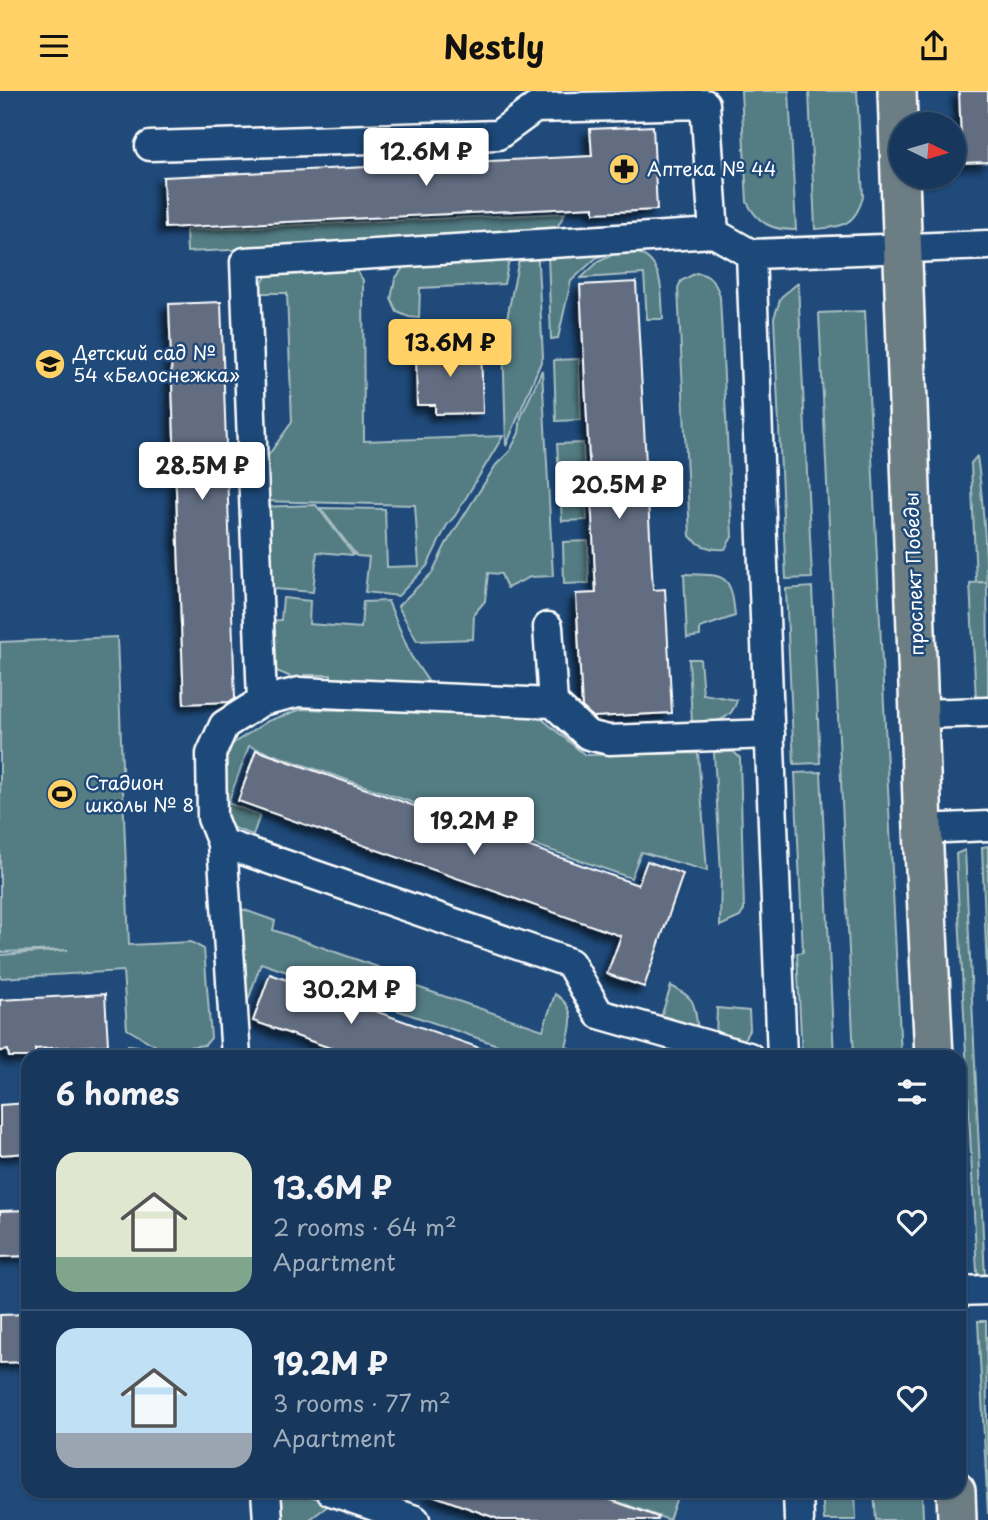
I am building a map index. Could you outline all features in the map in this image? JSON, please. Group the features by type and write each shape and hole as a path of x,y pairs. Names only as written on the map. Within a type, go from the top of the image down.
{"main road":[{"name":"проспект Победы","path":"897,91 922,829 934,1050"},
{"path":"956,1498 957,1520"}],"street":[{"path":"150,146 498,135 530,100 705,103 713,233"},
{"path":"262,701 245,262 713,233 751,254 988,245"},
{"path":"751,254 782,1050"},
{"path":"548,627 552,703"},
{"path":"236,1050 222,843 212,818 211,754 224,726 262,701 299,692 552,703 588,734 609,740 770,734"},
{"path":"919,714 988,712"},
{"path":"922,829 988,826"},
{"path":"222,843 570,963 599,1014 725,1050"},
{"path":"966,1291 988,1290"},
{"path":"266,1498 268,1520"},
{"path":"351,1498 415,1520"},
{"path":"798,1498 799,1520"}],"green space":[{"path":"741,91 789,91 796,230 780,229 761,221 747,202"},
{"path":"809,91 857,91 863,197 856,214 846,223 815,229"},
{"path":"565,213 553,235 187,252 186,230"},
{"path":"537,246 543,357 506,446 503,338 521,249"},
{"path":"622,250 636,252 653,264 660,283 663,319 647,319 644,274 581,278 598,262"},
{"path":"614,251 596,258 571,281 558,338 551,339 548,254"},
{"path":"510,255 504,284 420,288 419,318 397,312 391,299 395,279 409,264"},
{"path":"354,267 363,280 364,441 503,436 447,525 427,566 398,596 365,592 369,557 357,556 320,508 385,509 387,567 419,566 415,505 259,501 265,460 292,422 287,293 261,293 261,285 268,273"},
{"path":"696,273 705,275 712,281 720,297 732,537 725,549 706,547 690,536 678,288 681,281"},
{"path":"798,283 812,578 786,579 774,318 781,297"},
{"path":"865,311 901,1050 854,1050 819,313"},
{"path":"579,359 581,420 556,421 554,360"},
{"path":"542,370 553,576 530,577 507,588 501,574 488,573 485,601 474,614 473,639 417,641 398,606 432,573 446,544 496,465 510,451 519,433 521,417"},
{"path":"583,443 587,520 562,521 557,444"},
{"path":"977,456 985,546 987,608 988,701 976,700 970,583 986,582 976,582 971,463"},
{"path":"316,505 354,555 317,552 313,592 261,588 258,507"},
{"path":"588,541 589,583 564,584 563,542"},
{"path":"684,574 717,576 723,579 731,591 735,616 700,628 700,636 687,638"},
{"path":"812,587 820,763 794,764 786,589"},
{"path":"283,598 310,601 309,624 361,628 363,602 388,601 411,656 430,684 331,682 331,675 304,675 303,682 272,669 262,621 281,620"},
{"name":"Стадион школы № 8","path":"117,637 129,945 191,942 204,949 211,1038 205,1045 188,1047 188,1050 163,1050 127,1029 123,971 0,978 0,955 68,950 0,952 0,642"},
{"path":"689,659 700,659 703,694 737,700 726,717 714,722 692,724"},
{"path":"302,709 531,715 542,719 585,755 698,753 707,871 641,852 631,878 249,746 228,803 260,815 253,835 231,827 225,821 219,770 226,748 268,721"},
{"path":"714,752 734,752 740,758 744,910 740,917 720,926 721,873"},
{"path":"821,772 834,1050 802,1050 797,953 803,952 795,773"},
{"path":"988,846 988,1001 982,847"},
{"path":"965,850 985,1278 977,1273 956,854"},
{"path":"239,908 275,921 273,930 381,968 379,974 543,1030 555,994 570,1011 571,1024 566,1047 574,1050 512,1050 261,963 241,1021"},
{"path":"671,986 693,1003 698,1030 661,1017"},
{"path":"717,1008 749,1011 750,1029 743,1041 716,1037"},
{"path":"128,1045 146,1050 128,1050"},
{"path":"978,1321 986,1321 988,1514"},
{"path":"278,1498 316,1498 333,1502 309,1520 273,1520"},
{"path":"608,1498 677,1498 669,1520"},
{"path":"822,1498 855,1498 856,1520 824,1520"},
{"path":"874,1498 922,1498 923,1520 876,1520"}],"building":[{"path":"959,91 988,91 988,162 966,163 966,112 960,112"},
{"path":"653,126 657,210 594,213 594,207 165,228 163,177 592,156 590,129"},
{"path":"636,282 653,590 665,589 672,713 593,717 582,707 576,594 596,593 580,285"},
{"path":"221,302 235,698 229,702 184,704 169,304"},
{"path":"481,346 483,413 435,414 435,405 417,405 416,347"},
{"path":"256,750 638,885 647,861 683,874 644,987 607,974 621,936 238,801"},
{"path":"270,974 486,1050 336,1050 253,1021"},
{"path":"105,994 108,1045 21,1050 21,1057 9,1057 8,1050 0,1051 0,1000"},
{"path":"21,1104 21,1154 0,1155 0,1105"},
{"path":"21,1210 21,1256 0,1257 0,1211"},
{"path":"21,1314 21,1362 0,1363 0,1315"},
{"path":"440,1498 605,1498 658,1517 657,1520 501,1520"}],"place":[{"name":"Аптека № 44","path":"624,169"},
{"name":"Детский сад № 54 «Белоснежка»","path":"50,364"},
{"name":"Стадион школы № 8","path":"62,794"}]}
